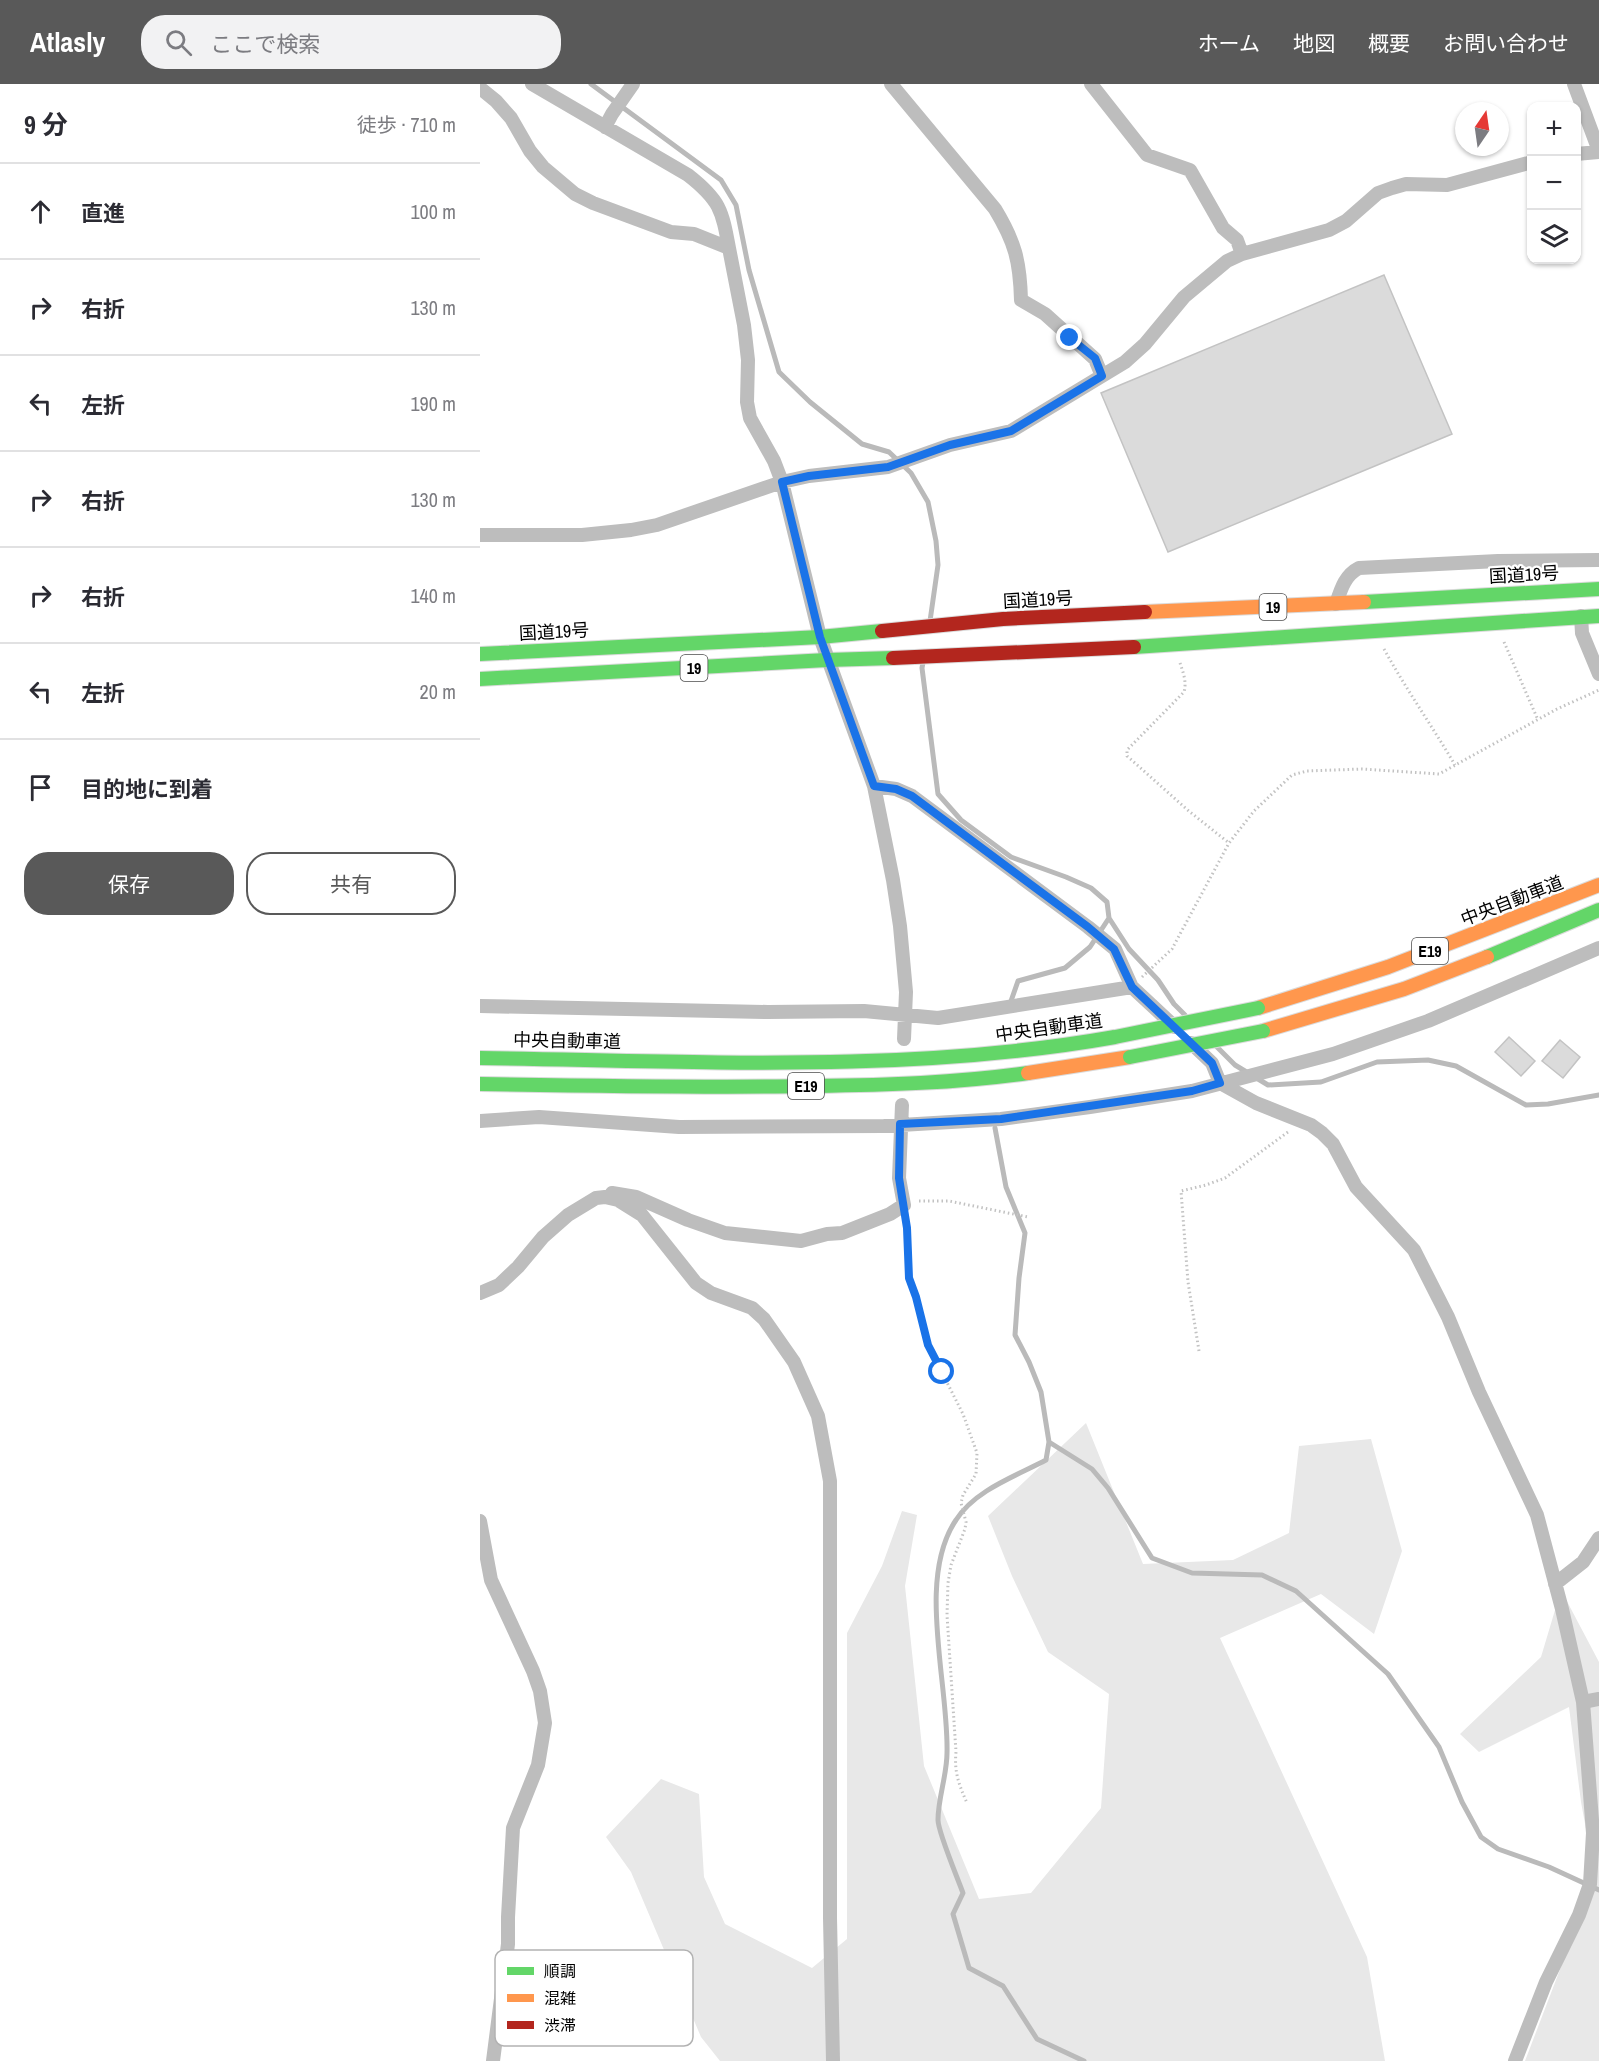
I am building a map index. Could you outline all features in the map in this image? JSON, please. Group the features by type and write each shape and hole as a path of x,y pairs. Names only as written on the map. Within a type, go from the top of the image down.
{"highway":[{"name":"国道19号","path":"480,654 820,637 1003,619 1599,589"},
{"name":"19","path":"480,679 827,660 947,657 1177,645 1599,616"},
{"name":"中央自動車道","path":"480,1058 716,1061 883,1059 1032,1050 1115,1037 1258,1008 1324,990 1516,919 1599,885"},
{"name":"E19","path":"480,1084 710,1087 885,1084 969,1080 1036,1073 1263,1031 1404,989 1599,910"}],"street":[{"path":"532,84 688,175 706,189 718,203 723,217 744,325 747,402 750,418 774,461 782,482 820,637 874,786 900,926 906,992 904,1039"},
{"path":"891,84 995,209 1015,249 1020,277 1020,300 1044,314 1095,358 1102,376"},
{"path":"1091,84 1147,155 1190,170 1223,228 1237,240 1242,254"},
{"path":"1574,84 1599,152 1581,154"},
{"path":"605,127 630,87"},
{"path":"480,88 511,118 530,151 543,167 576,194 593,203 671,232 694,234 729,248"},
{"path":"480,535 582,534 657,525 782,482 809,476 888,467 931,452 1011,431 1136,353 1184,297 1227,261 1242,254 1329,230 1346,221 1378,193 1392,188 1406,184 1447,185 1527,163"},
{"path":"1336,604 1342,586 1350,573 1359,568 1498,561 1599,560"},
{"path":"1581,616 1582,633 1599,674"},
{"path":"874,786 896,789 912,796 1088,927 1114,949 1135,984 1212,1063 1226,1081 1256,1102 1298,1119 1322,1133 1333,1144 1356,1187 1414,1250 1422,1264 1448,1317 1479,1392 1529,1492 1546,1544 1582,1702 1593,1833 1590,1884 1579,1915 1546,1982 1515,2061"},
{"path":"480,1121 539,1117 679,1127 900,1124 1001,1119 1192,1091 1333,1054 1428,1021 1599,948"},
{"path":"480,1006 864,1011 938,1018 1135,984"},
{"path":"605,1197 611,1192 636,1197 688,1220 725,1233 801,1241 827,1234 842,1233 890,1214 904,1205 899,1178 902,1106"},
{"path":"480,1293 499,1285 518,1267 543,1237 568,1215 596,1198 605,1197 618,1200 642,1215 696,1283 711,1293 752,1308 764,1319 794,1362 818,1416 830,1482 829,1657 833,2061"},
{"path":"480,1521 491,1580 533,1671 540,1691 545,1723 538,1764 513,1828 507,1950"},
{"path":"1555,1584 1583,1562 1599,1538"},
{"path":"1582,1702 1599,1699"},
{"path":"492,2061 495,2039"}],"path":[{"path":"1381,631 1383,647 1455,765"},
{"path":"1503,642 1538,720"},
{"path":"1177,645 1177,657 1184,674 1186,687 1184,693 1127,750 1127,756 1190,813 1229,843"},
{"path":"1135,984 1172,949 1229,843 1254,811 1286,780 1299,772 1362,769 1439,774 1557,709 1599,690"},
{"path":"1199,1351 1188,1282 1181,1191 1225,1178 1280,1140 1294,1127 1298,1119"},
{"path":"967,1803 954,1767 955,1733 947,1615 951,1565 966,1522 962,1503 969,1484 976,1474 977,1453 963,1414 928,1345 909,1278 904,1205 915,1202 949,1201 1028,1217"}],"shaded area":[{"path":"1086,1423 1143,1564 1233,1560 1289,1533 1299,1446 1371,1439 1402,1551 1374,1634 1321,1594 1220,1638 1367,1957 1385,2061 720,2061 701,2037 693,2018 693,1950 664,1950 631,1872 606,1837 661,1779 699,1794 704,1877 725,1924 812,1968 847,1939 847,1633 882,1566 902,1511 917,1515 905,1586 924,1766 979,1899 1031,1893 1101,1808 1109,1694 1048,1652 1012,1576 988,1516"},
{"path":"1561,1590 1599,1662 1599,2061 1525,2061 1595,1878 1581,1802 1569,1707 1479,1752 1460,1734 1541,1657"}],"building":[{"path":"1384,275 1452,434 1168,552 1101,393"},
{"path":"1509,1037 1535,1061 1521,1076 1495,1052"},
{"path":"1560,1040 1580,1057 1563,1078 1542,1061"}],"waterway":[{"path":"591,84 721,180 736,205 749,270 779,372 810,402 862,444 889,452 911,473 928,502 936,541 938,565 930,621"},
{"path":"923,662 938,794 961,820 1011,857 1091,888 1107,902 1109,918 1129,949 1158,980 1174,1004 1185,1015"},
{"path":"1011,1001 1018,981 1065,968 1090,947 1109,918"},
{"path":"1217,1047 1235,1065 1268,1085 1321,1082 1377,1062 1428,1060 1456,1066 1526,1105 1548,1104 1599,1095"},
{"path":"995,1128 1006,1187 1025,1233 1015,1335 1041,1392 1049,1442 1046,1460 985,1492 964,1509 944,1544 938,1572 936,1601 947,1753 938,1820 963,1893 953,1914 969,1968 1003,1986 1037,2039 1084,2061"},
{"path":"1049,1442 1092,1469 1108,1488 1152,1558 1192,1573 1262,1575 1296,1591 1388,1674 1439,1747 1462,1802 1481,1837 1498,1849 1549,1867 1599,1890"}],"traffic: fast":[{"path":"1364,602 1599,589"},
{"path":"1134,647 1599,616"},
{"path":"480,654 820,637 882,631"},
{"path":"480,679 893,658"},
{"path":"1487,957 1599,910"},
{"path":"1115,1037 1258,1008"},
{"path":"1130,1057 1263,1031"},
{"path":"480,1058 719,1062 878,1061 1036,1049 1115,1037"},
{"path":"480,1084 689,1087 841,1086 948,1081 1028,1073"}],"traffic: slow":[{"path":"1145,612 1364,602"},
{"path":"1258,1008 1388,967 1599,885"},
{"path":"1263,1031 1404,989 1487,957"},
{"path":"1028,1073 1130,1057"}],"traffic: jam":[{"path":"882,631 1003,619 1145,612"},
{"path":"893,658 1134,647"}],"route":[{"path":"942,1372 928,1345 909,1278 907,1228 899,1178 900,1124 1001,1119 1192,1091 1220,1083 1212,1063 1132,987 1114,949 1088,927 912,796 896,789 874,786 820,637 782,482 809,476 888,467 950,445 1011,431 1102,376 1095,358 1070,338"}]}
